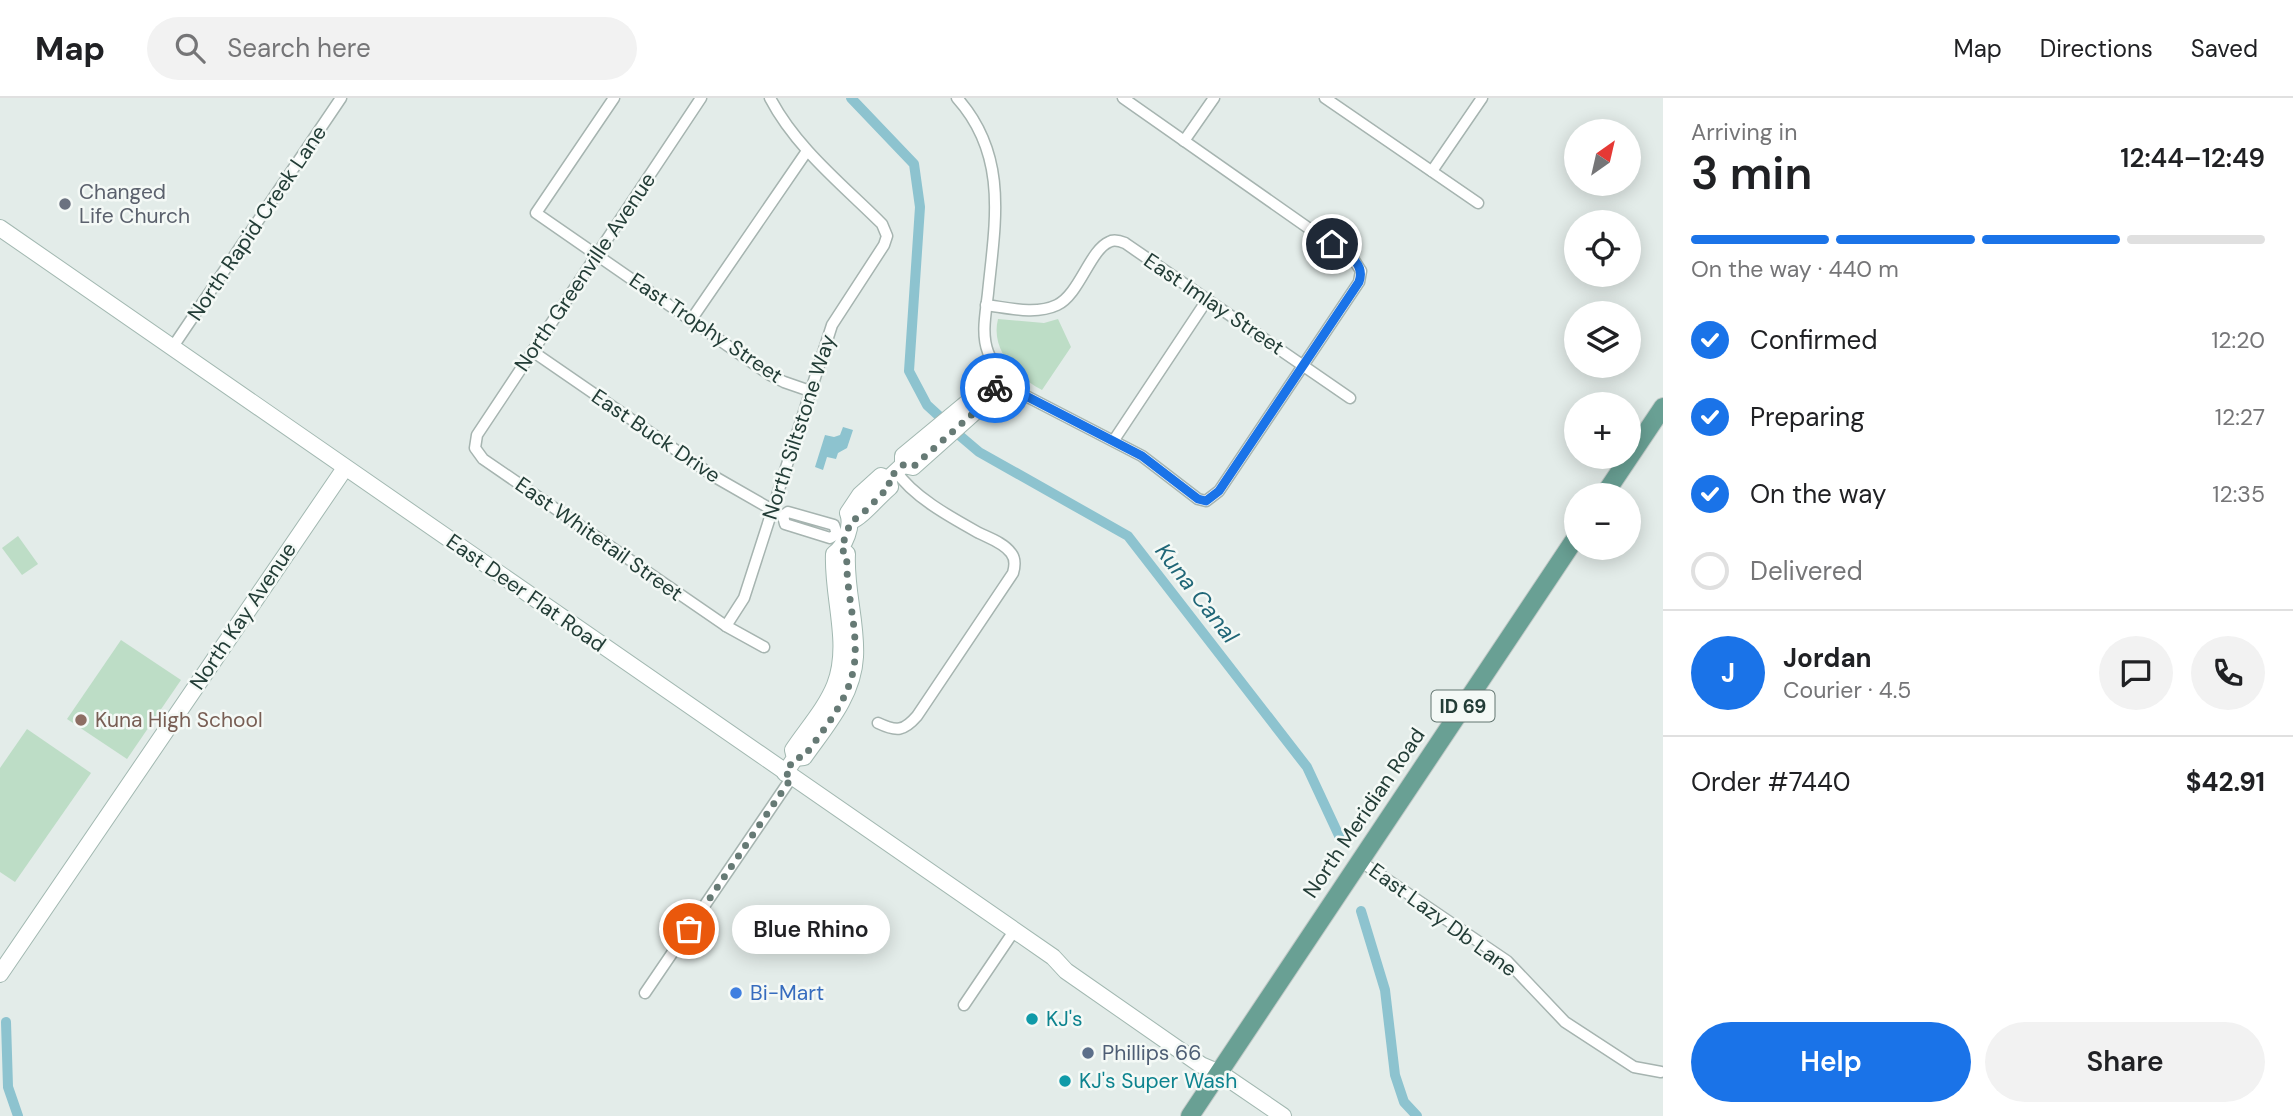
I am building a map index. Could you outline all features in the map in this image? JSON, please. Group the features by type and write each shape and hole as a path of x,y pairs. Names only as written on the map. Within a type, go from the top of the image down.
{"main road":[{"name":"East Deer Flat Road","path":"0,228 1053,957 1066,971 1201,1065 1220,1073 1283,1116"},
{"path":"789,775 795,758 804,757 835,712 853,673 855,649 844,535 871,503 890,486 896,472 913,467 996,393 999,382"},
{"path":"1612,483 1663,407"},
{"name":"North Kay Avenue","path":"0,974 345,467"},
{"name":"North Meridian Road","path":"1191,1116 1564,555"}],"street":[{"name":"North Rapid Creek Lane","path":"172,348 341,98"},
{"name":"East Trophy Street","path":"614,98 536,213 777,379 810,391"},
{"name":"North Greenville Avenue","path":"475,448 477,435 701,98"},
{"path":"691,320 807,150 779,115 770,98"},
{"path":"957,98 985,142 995,183 996,212 984,326 987,350 999,382 1114,440 1163,470 1198,499 1206,501 1219,491 1304,365 1359,282 1361,271 1354,260 1123,98"},
{"path":"1184,141 1214,98"},
{"path":"1325,98 1478,203"},
{"path":"1432,172 1482,98"},
{"name":"North Siltstone Way","path":"726,626 744,598 777,513 810,391 832,325 884,245 887,236 882,224 807,150"},
{"name":"East Imlay Street","path":"986,305 1035,311 1061,304 1101,248 1111,240 1125,243 1350,398"},
{"path":"1114,440 1207,300"},
{"name":"East Buck Drive","path":"532,351 715,477 777,513 788,512 834,526 844,535"},
{"name":"East Whitetail Street","path":"475,448 483,459 726,626 764,647"},
{"path":"878,723 891,729 901,729 917,716 1013,573 1015,559 1006,547 964,525 915,492 896,472"},
{"path":"645,993 789,775"},
{"name":"East Lazy Db Lane","path":"1360,861 1507,961 1565,1022 1634,1067 1661,1072"},
{"path":"964,1005 1014,931"}],"green space":[{"path":"998,319 1044,323 1058,319 1071,347 1042,390 1023,378 1002,352 998,341"},
{"path":"18,536 38,564 22,575 2,548"},
{"path":"121,640 181,680 127,759 67,719"},
{"path":"27,729 91,773 15,882 0,872 0,768"}],"water":[{"path":"843,427 853,430 847,448 838,453 836,459 827,457 823,470 815,467 825,435 840,435"}],"waterway":[{"name":"Kuna Canal","path":"851,98 914,164 920,207 909,371 927,405 939,416"},
{"name":"Kuna Canal","path":"959,435 979,452 1128,536 1307,767 1341,840"},
{"name":"Kuna Canal","path":"1361,911 1385,990 1395,1075 1404,1102 1417,1116"},
{"path":"6,1022 8,1087 18,1116"}],"way so far":[{"path":"689,929 792,777 785,773 795,758 804,757 848,688 855,657 847,554 841,549 851,521 858,519 890,486 888,479 903,465 913,467 996,393 995,388"}],"place":[{"name":"Changed Life Church","path":"65,204"},
{"name":"Kuna High School","path":"81,720"},
{"name":"Blue Rhino","path":"689,929"},
{"name":"Bi-Mart","path":"736,993"},
{"name":"KJ's","path":"1032,1019"},
{"name":"Phillips 66","path":"1088,1053"},
{"name":"KJ's Super Wash","path":"1065,1081"}],"route":[{"path":"995,388 1004,378 1026,396 1142,456 1198,499 1206,501 1219,491 1359,282 1359,265 1332,244"}]}
